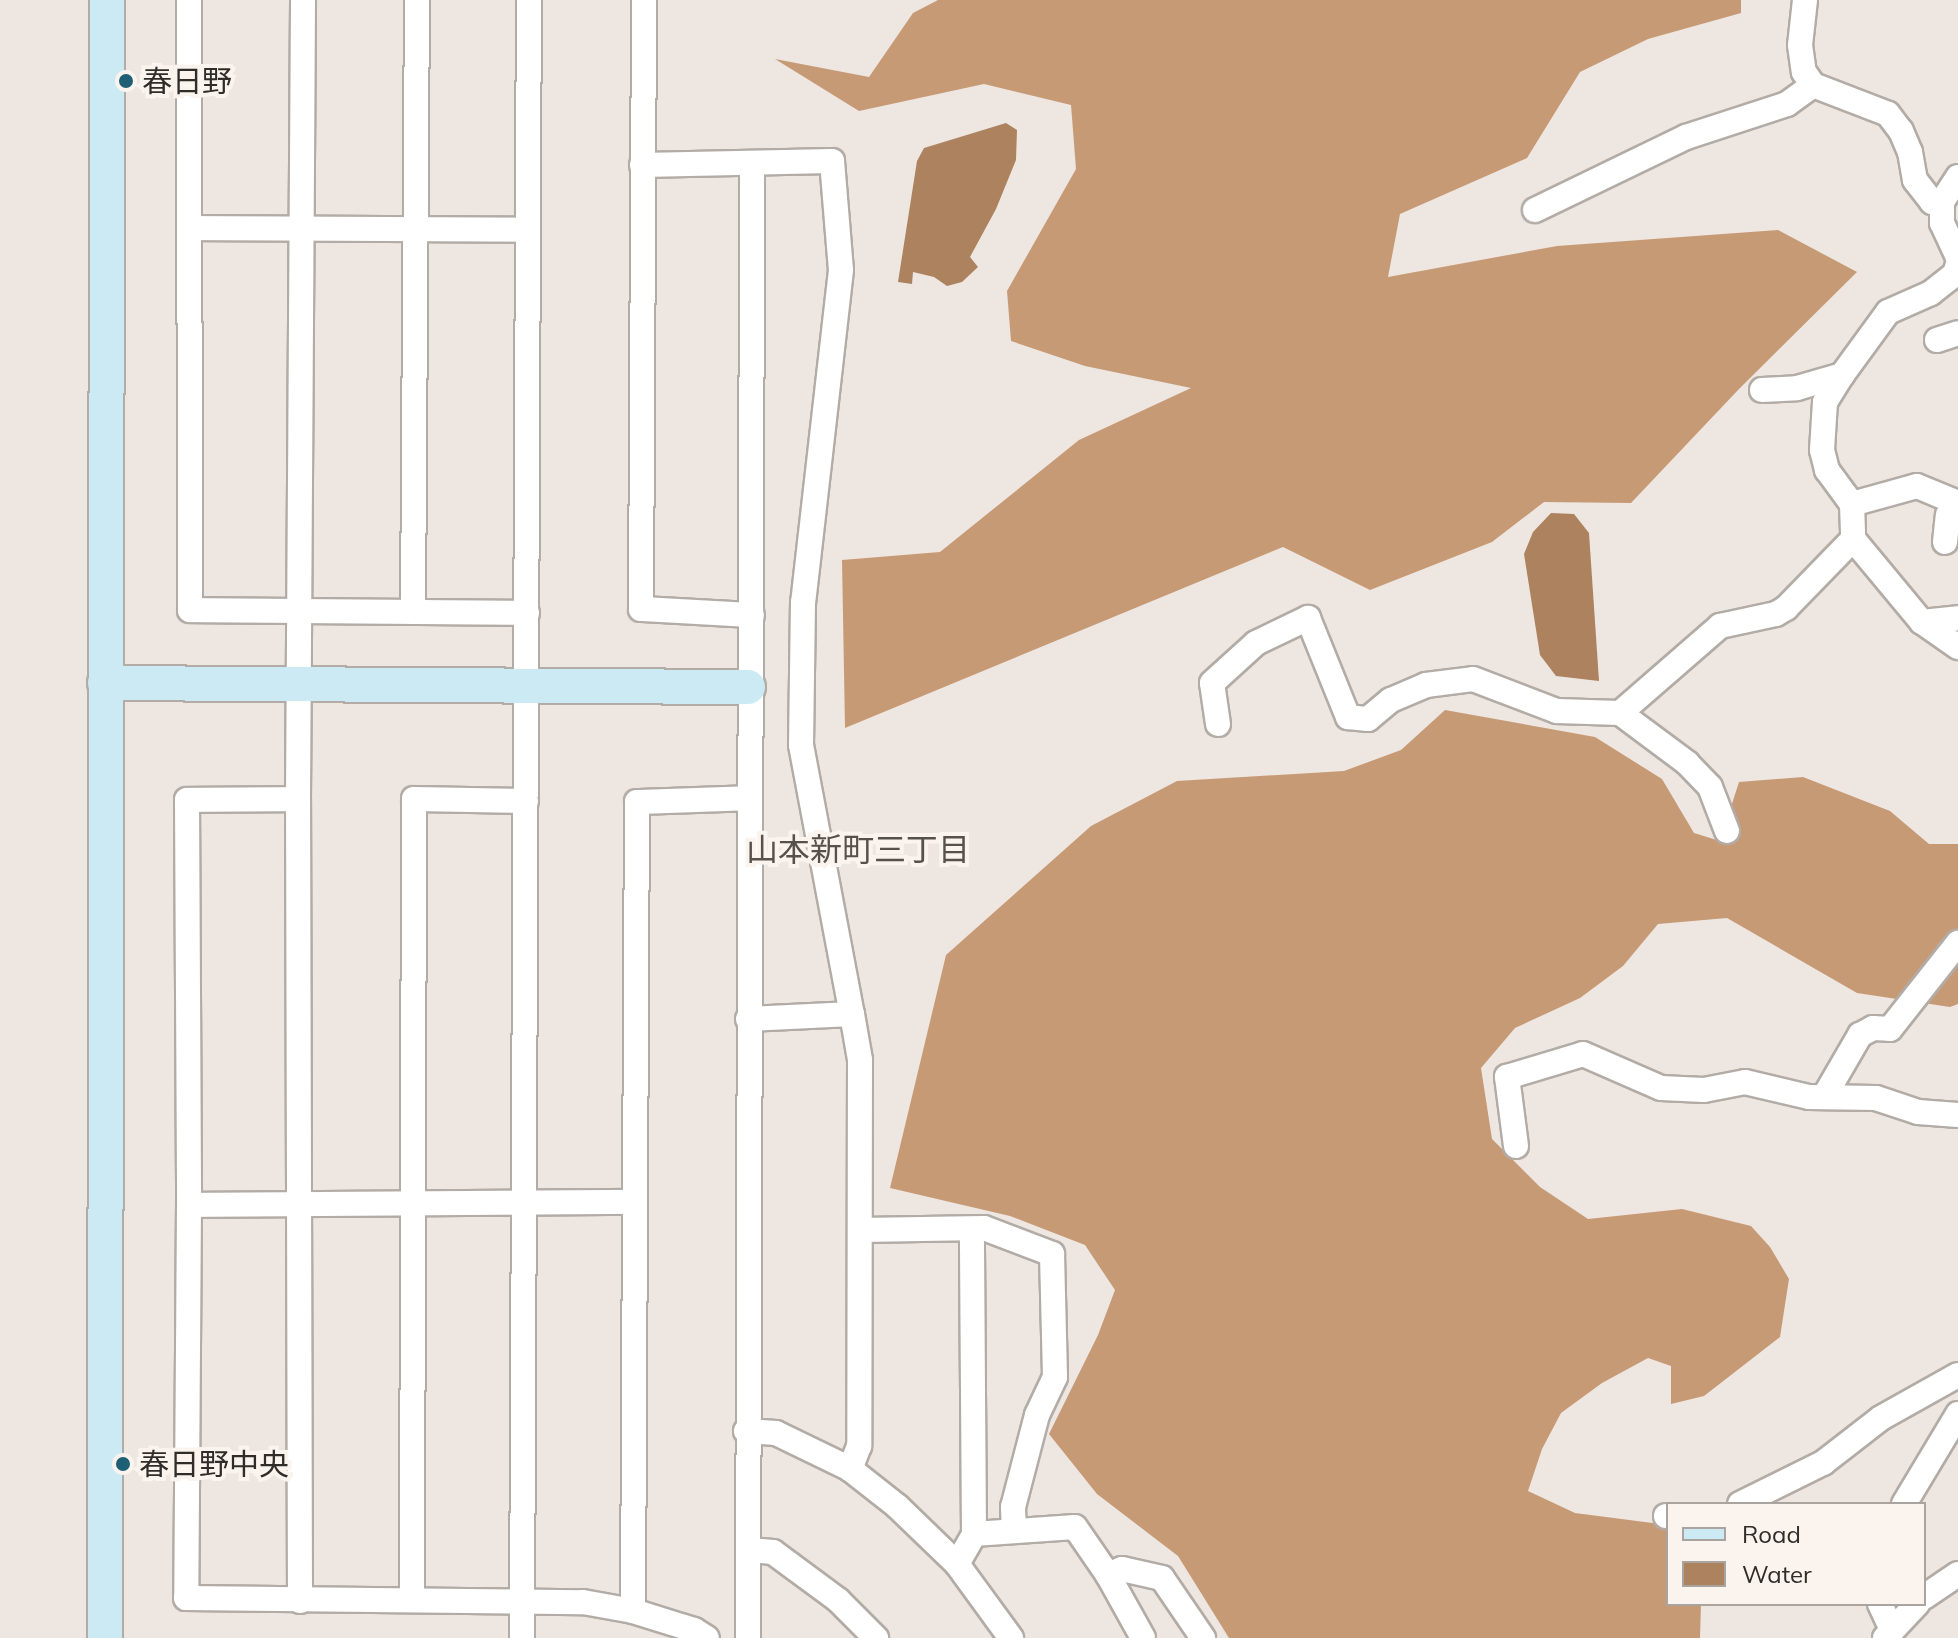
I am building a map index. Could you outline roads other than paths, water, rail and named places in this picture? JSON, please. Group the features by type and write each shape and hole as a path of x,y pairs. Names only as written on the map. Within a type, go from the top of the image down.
{"street":[{"path":"105,1638 107,0"},
{"path":"189,0 190,610 527,613"},
{"path":"300,1601 298,799 303,0"},
{"path":"413,612 417,0"},
{"path":"522,1638 529,0"},
{"path":"644,0 641,609 752,615"},
{"path":"1805,0 1800,45 1804,72 1813,85 1888,114 1901,131 1910,152 1915,180 1932,202 1942,202"},
{"path":"1535,210 1686,137 1787,104 1813,85"},
{"path":"642,165 832,161 841,270 803,602 801,745 860,1060 859,1446 850,1469"},
{"path":"748,1638 748,687 752,615 752,163"},
{"path":"1958,177 1942,202 1942,223 1958,258"},
{"path":"191,228 528,230"},
{"path":"1958,264 1955,274 1931,293 1888,312 1825,402 1822,450 1827,470 1852,504 1853,539 1922,622 1958,647"},
{"path":"1762,390 1797,388 1842,375"},
{"path":"1852,504 1917,486 1955,512 1945,542"},
{"path":"1620,713 1720,626 1776,614 1786,608 1853,539"},
{"path":"1218,724 1212,683 1256,643 1308,618 1348,717 1368,719 1391,700 1426,685 1473,679 1557,711 1620,713 1687,763 1710,787 1727,831"},
{"path":"1922,622 1958,618"},
{"path":"105,683 748,687"},
{"path":"633,1611 637,802 749,798"},
{"path":"298,799 187,800 189,1205 186,1598 583,1602 633,1611 694,1630 707,1638"},
{"path":"412,1600 414,799 526,801"},
{"path":"1824,1097 1860,1035 1873,1028 1890,1029 1958,943"},
{"path":"748,1019 852,1014"},
{"path":"1516,1146 1507,1077 1583,1054 1661,1088 1704,1090 1745,1082 1824,1097 1876,1098 1918,1112 1958,1115"},
{"path":"189,1205 634,1202"},
{"path":"860,1230 984,1228 1052,1254 1055,1377 1033,1431 1013,1507 1014,1531"},
{"path":"957,1564 974,1534 972,1230"},
{"path":"1744,1502 1823,1463 1881,1418 1958,1375"},
{"path":"1905,1502 1958,1414"},
{"path":"746,1431 776,1433 850,1469 897,1506 957,1564 1011,1638"},
{"path":"974,1534 1075,1527 1108,1575 1143,1638"},
{"path":"750,1550 773,1552 838,1600 876,1638"},
{"path":"1108,1575 1122,1569 1162,1578 1203,1638"},
{"path":"1926,1596 1958,1574"},
{"path":"1881,1606 1889,1634"},
{"path":"1889,1634 1915,1606"}],"water":[{"path":"1006,123 1017,130 1016,160 996,209 970,257 978,267 962,282 947,286 934,277 913,272 912,284 898,282 917,161 924,148"},
{"path":"1551,513 1574,514 1589,533 1599,681 1556,676 1540,655 1524,554 1533,532"}],"place":[{"name":"春日野","path":"126,81"},
{"name":"春日野中央","path":"123,1464"}],"district":[{"name":"山本新町三丁目","path":"858,849"}]}
